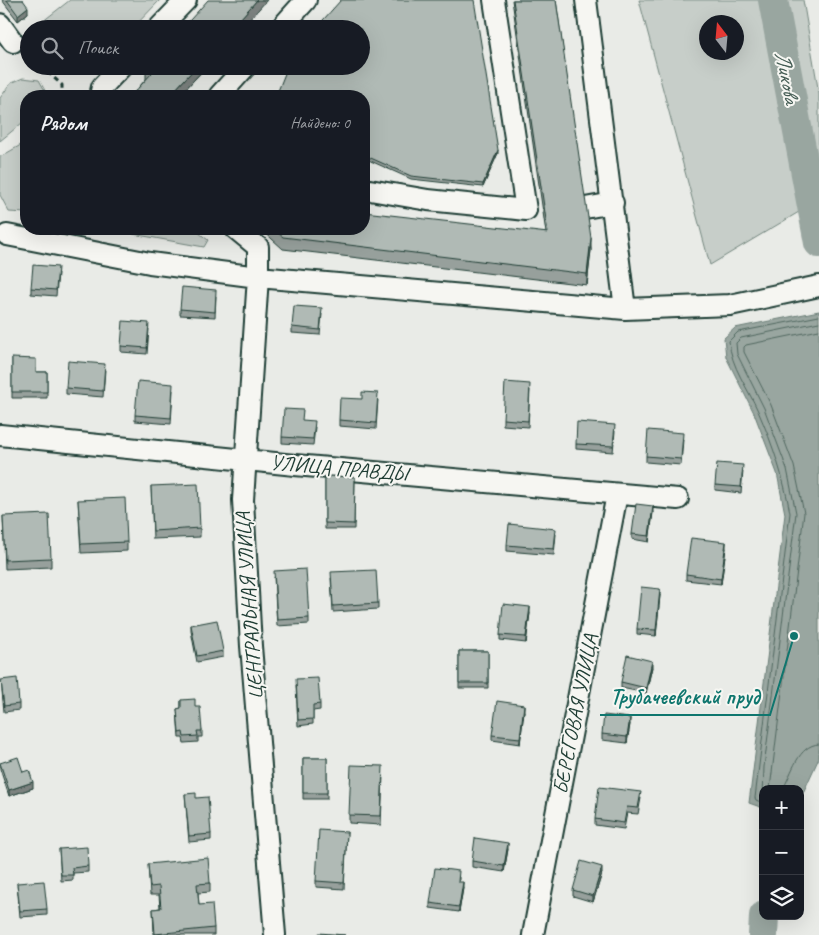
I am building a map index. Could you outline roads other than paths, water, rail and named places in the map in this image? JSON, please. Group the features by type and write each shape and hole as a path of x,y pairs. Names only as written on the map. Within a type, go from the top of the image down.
{"street":[{"path":"167,20 186,0"},
{"path":"288,20 306,0"},
{"path":"370,190 428,200 534,211 494,0"},
{"path":"586,0 626,310"},
{"path":"0,24 13,42"},
{"path":"101,90 113,75"},
{"path":"226,90 239,75"},
{"path":"585,208 613,204"},
{"path":"7,235 150,263 258,277 626,310 730,305 819,286"},
{"name":"ЦЕНТРАЛЬНАЯ УЛИЦА","path":"243,235 258,247 258,277 244,459 243,500 251,646 275,935"},
{"name":"УЛИЦА ПРАВДЫ","path":"0,435 678,499"},
{"name":"БЕРЕГОВАЯ УЛИЦА","path":"533,935 617,494"}],"water":[{"path":"819,311 819,758 804,791 804,785 759,785 759,807 749,803 785,514 777,473 754,413 726,357 724,338 735,328"}],"waterway":[{"name":"Ликова","path":"773,0 819,243"},
{"name":"Ликова","path":"763,935 764,920"}],"place":[{"name":"Трубачеевский пруд","path":"794,636"}]}
